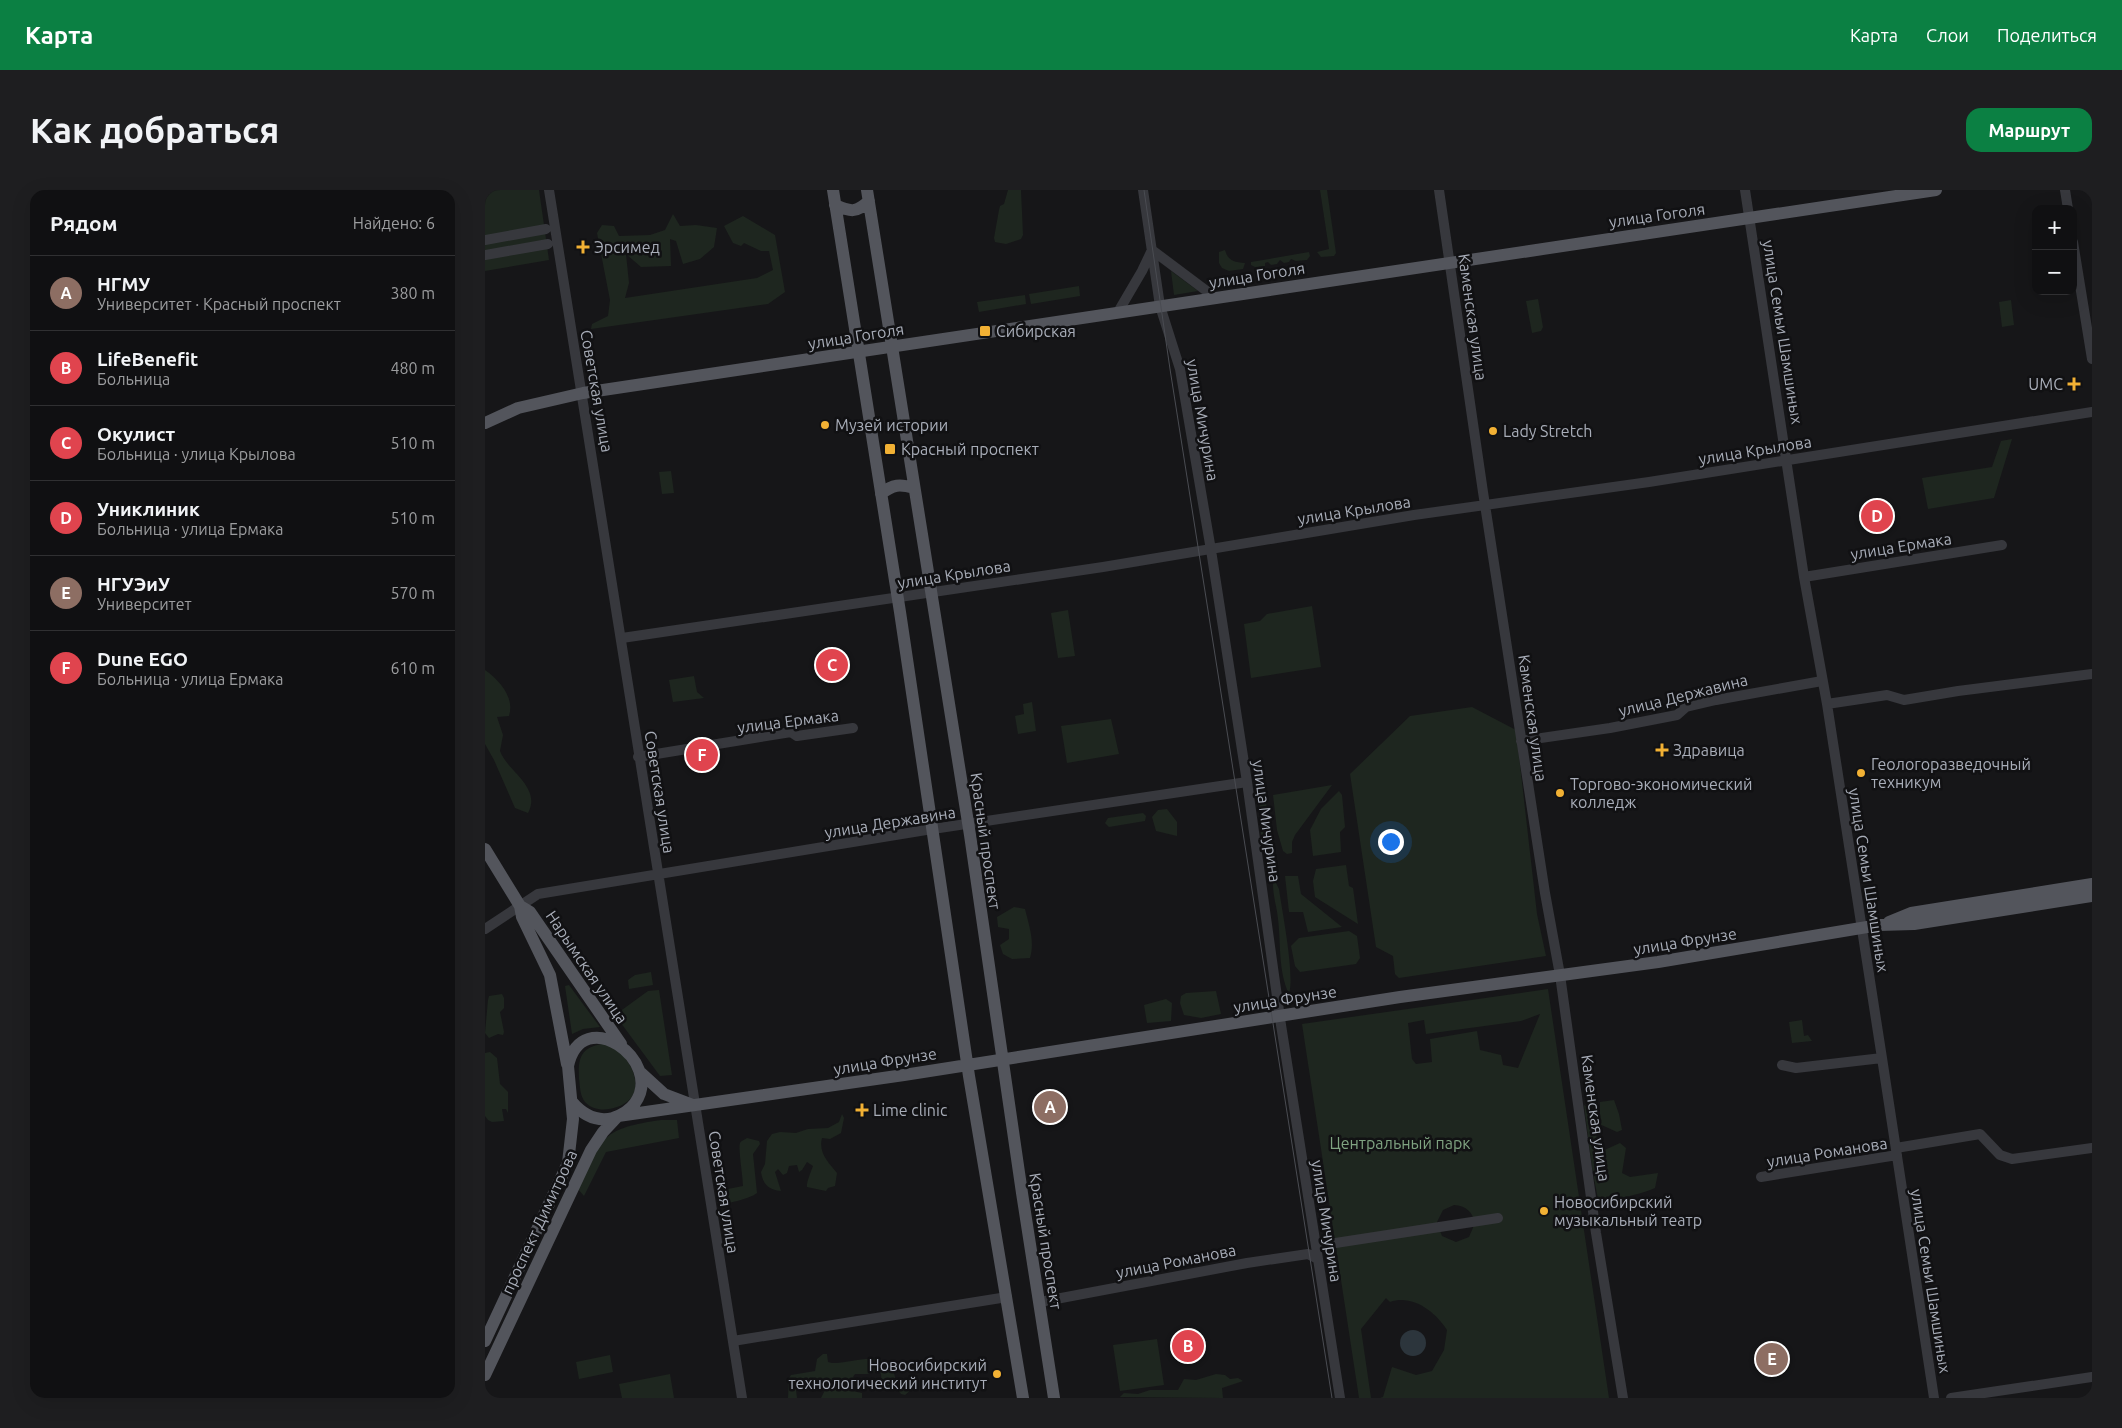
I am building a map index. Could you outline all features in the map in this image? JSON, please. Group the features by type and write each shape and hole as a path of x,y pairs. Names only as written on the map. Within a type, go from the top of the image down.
{"main road":[{"path":"833,190 898,598 968,1065 1023,1398"},
{"name":"улица Гоголя","path":"485,423 518,408 583,393 799,361 859,350 1936,190"},
{"name":"Красный проспект","path":"835,205 848,210 860,209 868,195"},
{"name":"Красный проспект","path":"868,195 968,825 1054,1398"},
{"path":"881,494 890,486 901,485 914,488"},
{"name":"Нарымская улица","path":"485,849 520,906 522,917 542,954 550,975 568,1066"},
{"name":"улица Фрунзе","path":"1879,925 1911,913 2092,884"},
{"name":"улица Фрунзе","path":"618,1116 968,1065 1409,996 1669,960 1879,925 1914,924 2092,896"},
{"name":"Нарымская улица","path":"520,906 530,912 625,1050"},
{"path":"598,1037 613,1040 625,1050 641,1073 642,1088 637,1100 629,1110 618,1116 606,1119 593,1117 581,1112 573,1102 568,1066 573,1052 584,1042 598,1037"},
{"name":"улица Фрунзе","path":"641,1073 664,1094 695,1106"},
{"name":"проспект Димитрова","path":"485,1342 568,1163 573,1137 573,1102"},
{"name":"проспект Димитрова","path":"485,1375 591,1150 603,1132 618,1116"}],"street":[{"name":"Советская улица","path":"549,190 583,393 638,757 742,1398"},
{"name":"улица Мичурина","path":"1143,190 1160,306 1180,369 1211,550 1247,782 1280,1016 1340,1398"},
{"name":"Каменская улица","path":"1439,190 1521,741 1560,975 1596,1233 1623,1398"},
{"name":"улица Семьи Шамшиных","path":"1745,190 1804,577 1827,704 1934,1398"},
{"path":"2065,190 2067,205"},
{"path":"546,229 487,240 490,254 549,244"},
{"path":"521,234 524,248"},
{"path":"1118,312 1143,272 1152,250 1216,298"},
{"path":"2074,250 2092,359"},
{"name":"улица Крылова","path":"621,638 1211,550 1414,515 1486,506 2092,412"},
{"name":"улица Ермака","path":"1804,577 2002,545"},
{"path":"1827,704 1887,695 1904,700 1958,690 2092,674"},
{"name":"улица Державина","path":"1521,741 1677,715 1686,706 1822,681"},
{"name":"улица Ермака","path":"638,757 791,732 797,736 853,728"},
{"name":"улица Державина","path":"485,928 538,894 657,873 1247,782"},
{"path":"1781,1065 1796,1068 1882,1058"},
{"name":"улица Романова","path":"1761,1177 1897,1152 1980,1134 2000,1155 2012,1158 2092,1148"},
{"path":"1316,1246 1497,1218"},
{"name":"улица Романова","path":"1040,1302 1308,1254 1318,1259"},
{"path":"733,1341 1007,1297"},
{"path":"1951,1398 2092,1377"}],"green space":[{"path":"485,190 539,190 549,260 485,271"},
{"path":"1008,190 1021,190 1023,235 1021,239 1006,244 995,242 994,238 1000,206 1004,204"},
{"path":"1320,190 1327,190 1336,253 1334,256 1321,257 1317,252 1329,249"},
{"path":"673,214 680,226 696,225 717,228 714,247 700,259 683,264 676,241 670,239 671,266 641,267 626,254 629,283 625,298 757,278 773,270 769,251 761,251 744,243 741,246 733,243 724,226 743,216 775,235 785,292 768,304 591,329 592,324 608,316 610,300 597,233 602,225 614,226 619,236 650,235 665,230"},
{"path":"1225,250 1228,257 1232,260 1245,263 1243,269 1229,271 1222,268 1219,263 1219,252"},
{"path":"1309,252 1310,256 1307,260 1296,261 1291,259 1289,262 1284,263 1280,260 1277,264 1271,265 1268,262 1265,263 1265,266 1255,267 1251,265 1251,262"},
{"path":"1171,271 1198,291 1174,295"},
{"path":"1079,286 1080,296 1031,304 1029,294"},
{"path":"1025,295 1026,304 979,312 977,302"},
{"path":"1538,299 1543,327 1541,331 1532,333 1526,301"},
{"path":"2011,300 2014,325 2002,327 1999,302"},
{"path":"2012,439 1994,498 1928,509 1922,478 1992,467 2001,441"},
{"path":"671,471 674,493 662,494 659,472"},
{"path":"1312,606 1321,667 1251,678 1244,624 1260,621 1267,614"},
{"path":"1068,610 1075,656 1058,658 1051,613"},
{"path":"485,670 505,690 510,702 509,716 497,717 503,735 500,751 531,795 528,813 515,808 485,744"},
{"path":"694,676 697,692 704,698 673,702 669,680"},
{"path":"1032,702 1036,731 1018,734 1015,716 1024,714 1023,704"},
{"path":"1472,707 1516,730 1537,914 1546,956 1399,978 1395,974 1393,956 1376,947 1350,774 1410,716"},
{"path":"1111,719 1119,754 1067,763 1061,726"},
{"path":"1332,785 1295,835 1292,842 1292,853 1287,854 1283,851 1277,830 1273,795"},
{"path":"1259,790 1265,794 1272,839 1270,850 1262,842 1261,837"},
{"path":"1339,791 1342,795 1345,827 1340,832 1341,852 1313,856 1310,830 1321,809"},
{"path":"1167,809 1177,822 1177,836 1156,831 1152,817 1158,810"},
{"path":"1143,813 1146,816 1145,821 1109,827 1105,823 1108,818"},
{"path":"1346,865 1349,886 1353,888 1358,924 1315,897 1313,881 1316,869"},
{"path":"1285,876 1298,876 1301,894 1342,927 1308,932 1303,912 1289,912"},
{"path":"1275,881 1279,889 1287,943 1290,973 1289,994 1281,966 1278,919 1273,889"},
{"path":"1014,907 1025,909 1032,940 1030,958 1012,959 1003,954 1000,945 1009,939 1009,929 998,927 997,917"},
{"path":"1349,931 1357,936 1360,958 1356,964 1300,972 1295,966 1291,946 1299,938"},
{"path":"651,972 653,985 629,989 628,980 635,975"},
{"path":"569,985 600,1027 583,1029 572,1034 565,986"},
{"name":"Центральный парк","path":"1548,989 1609,1398 1380,1398 1383,1397 1392,1367 1416,1375 1432,1371 1444,1350 1447,1330 1436,1316 1415,1302 1398,1300 1390,1302 1386,1298 1361,1329 1371,1398 1359,1398 1302,1024","holes":["1540,1014 1518,1068 1503,1065 1501,1055 1480,1050 1477,1031 1430,1039 1432,1062 1416,1064 1412,1059 1408,1023 1424,1020 1426,1034 1521,1021","1454,1205 1468,1210 1475,1223 1469,1237 1456,1242 1442,1236 1437,1222 1443,1210"]},
{"path":"659,990 672,1075 660,1076 615,1015 648,991"},
{"path":"1216,991 1221,1014 1201,1018 1184,1015 1180,1003 1181,996 1186,993"},
{"path":"502,994 504,1008 500,1012 504,1032 503,1035 498,1034 489,1038 485,1033 489,996"},
{"path":"1166,999 1172,1003 1171,1021 1147,1023 1144,1005"},
{"path":"1802,1020 1804,1036 1808,1035 1812,1041 1792,1043 1789,1022"},
{"path":"603,1044 613,1047 625,1058 630,1065 635,1080 633,1095 628,1101 618,1107 606,1109 595,1108 583,1100 579,1079 579,1066 582,1055 589,1048"},
{"path":"490,1052 497,1058 500,1084 508,1092 508,1113 506,1109 502,1109 504,1121 492,1122 485,1116 485,1053"},
{"path":"1614,1100 1622,1130 1617,1132 1595,1122 1598,1153 1620,1143 1626,1148 1622,1173 1630,1177 1658,1173 1655,1188 1643,1193 1611,1199 1598,1199 1584,1105 1600,1115 1600,1102"},
{"path":"842,1114 844,1118 841,1133 830,1139 822,1138 821,1143 825,1157 837,1173 835,1186 828,1188 826,1191 807,1187 813,1166 807,1162 799,1172 797,1165 789,1166 787,1173 783,1175 778,1169 775,1172 781,1191 767,1186 761,1172 765,1164 767,1141 772,1134 780,1132 796,1133 808,1129 828,1128 839,1122"},
{"path":"661,1120 677,1120 679,1138 606,1152 584,1196 577,1188 592,1157 606,1138 627,1127"},
{"path":"747,1138 759,1141 760,1144 753,1154 757,1193 726,1203 723,1196 728,1189 743,1186 740,1143"},
{"path":"1157,1339 1164,1385 1120,1391 1113,1345"},
{"path":"823,1354 827,1354 828,1362 832,1363 863,1359 885,1361 892,1365 896,1381 911,1386 911,1390 905,1395 901,1394 894,1385 882,1385 879,1371 855,1374 853,1377 856,1380 855,1384 847,1386 847,1390 862,1393 862,1398 821,1398 826,1388 811,1389 804,1387 796,1390 797,1398 788,1398 789,1378 791,1375 815,1371 817,1359"},
{"path":"610,1355 613,1372 579,1379 576,1362"},
{"path":"670,1374 674,1398 622,1398 619,1384"},
{"path":"1216,1374 1225,1375 1230,1379 1238,1378 1243,1381 1222,1388 1223,1398 1120,1397 1124,1393 1138,1394 1150,1390 1178,1390 1184,1379 1196,1380"}],"shaded area":[{"path":"1413,1330 1422,1334 1426,1343 1422,1352 1413,1356 1404,1352 1400,1343 1404,1334"}],"tram line":[{"path":"1144,190 1170,369 1332,1398"}],"place":[{"name":"Эрсимед","path":"583,247"},
{"name":"Сибирская","path":"985,331"},
{"name":"UMC","path":"2074,384"},
{"name":"Музей истории","path":"825,425"},
{"name":"Lady Stretch","path":"1493,431"},
{"name":"Красный проспект","path":"890,449"},
{"name":"Униклиник","path":"1877,516"},
{"name":"Окулист","path":"832,665"},
{"name":"Здравица","path":"1662,750"},
{"name":"Dune EGO","path":"702,755"},
{"name":"Геологоразведочный техникум","path":"1861,773"},
{"name":"Торгово-экономический колледж","path":"1560,793"},
{"name":"НГМУ","path":"1050,1107"},
{"name":"Lime clinic","path":"862,1110"},
{"name":"Новосибирский музыкальный театр","path":"1544,1211"},
{"name":"LifeBenefit","path":"1188,1346"},
{"name":"НГУЭиУ","path":"1772,1359"},
{"name":"Новосибирский технологический институт","path":"997,1374"}]}
